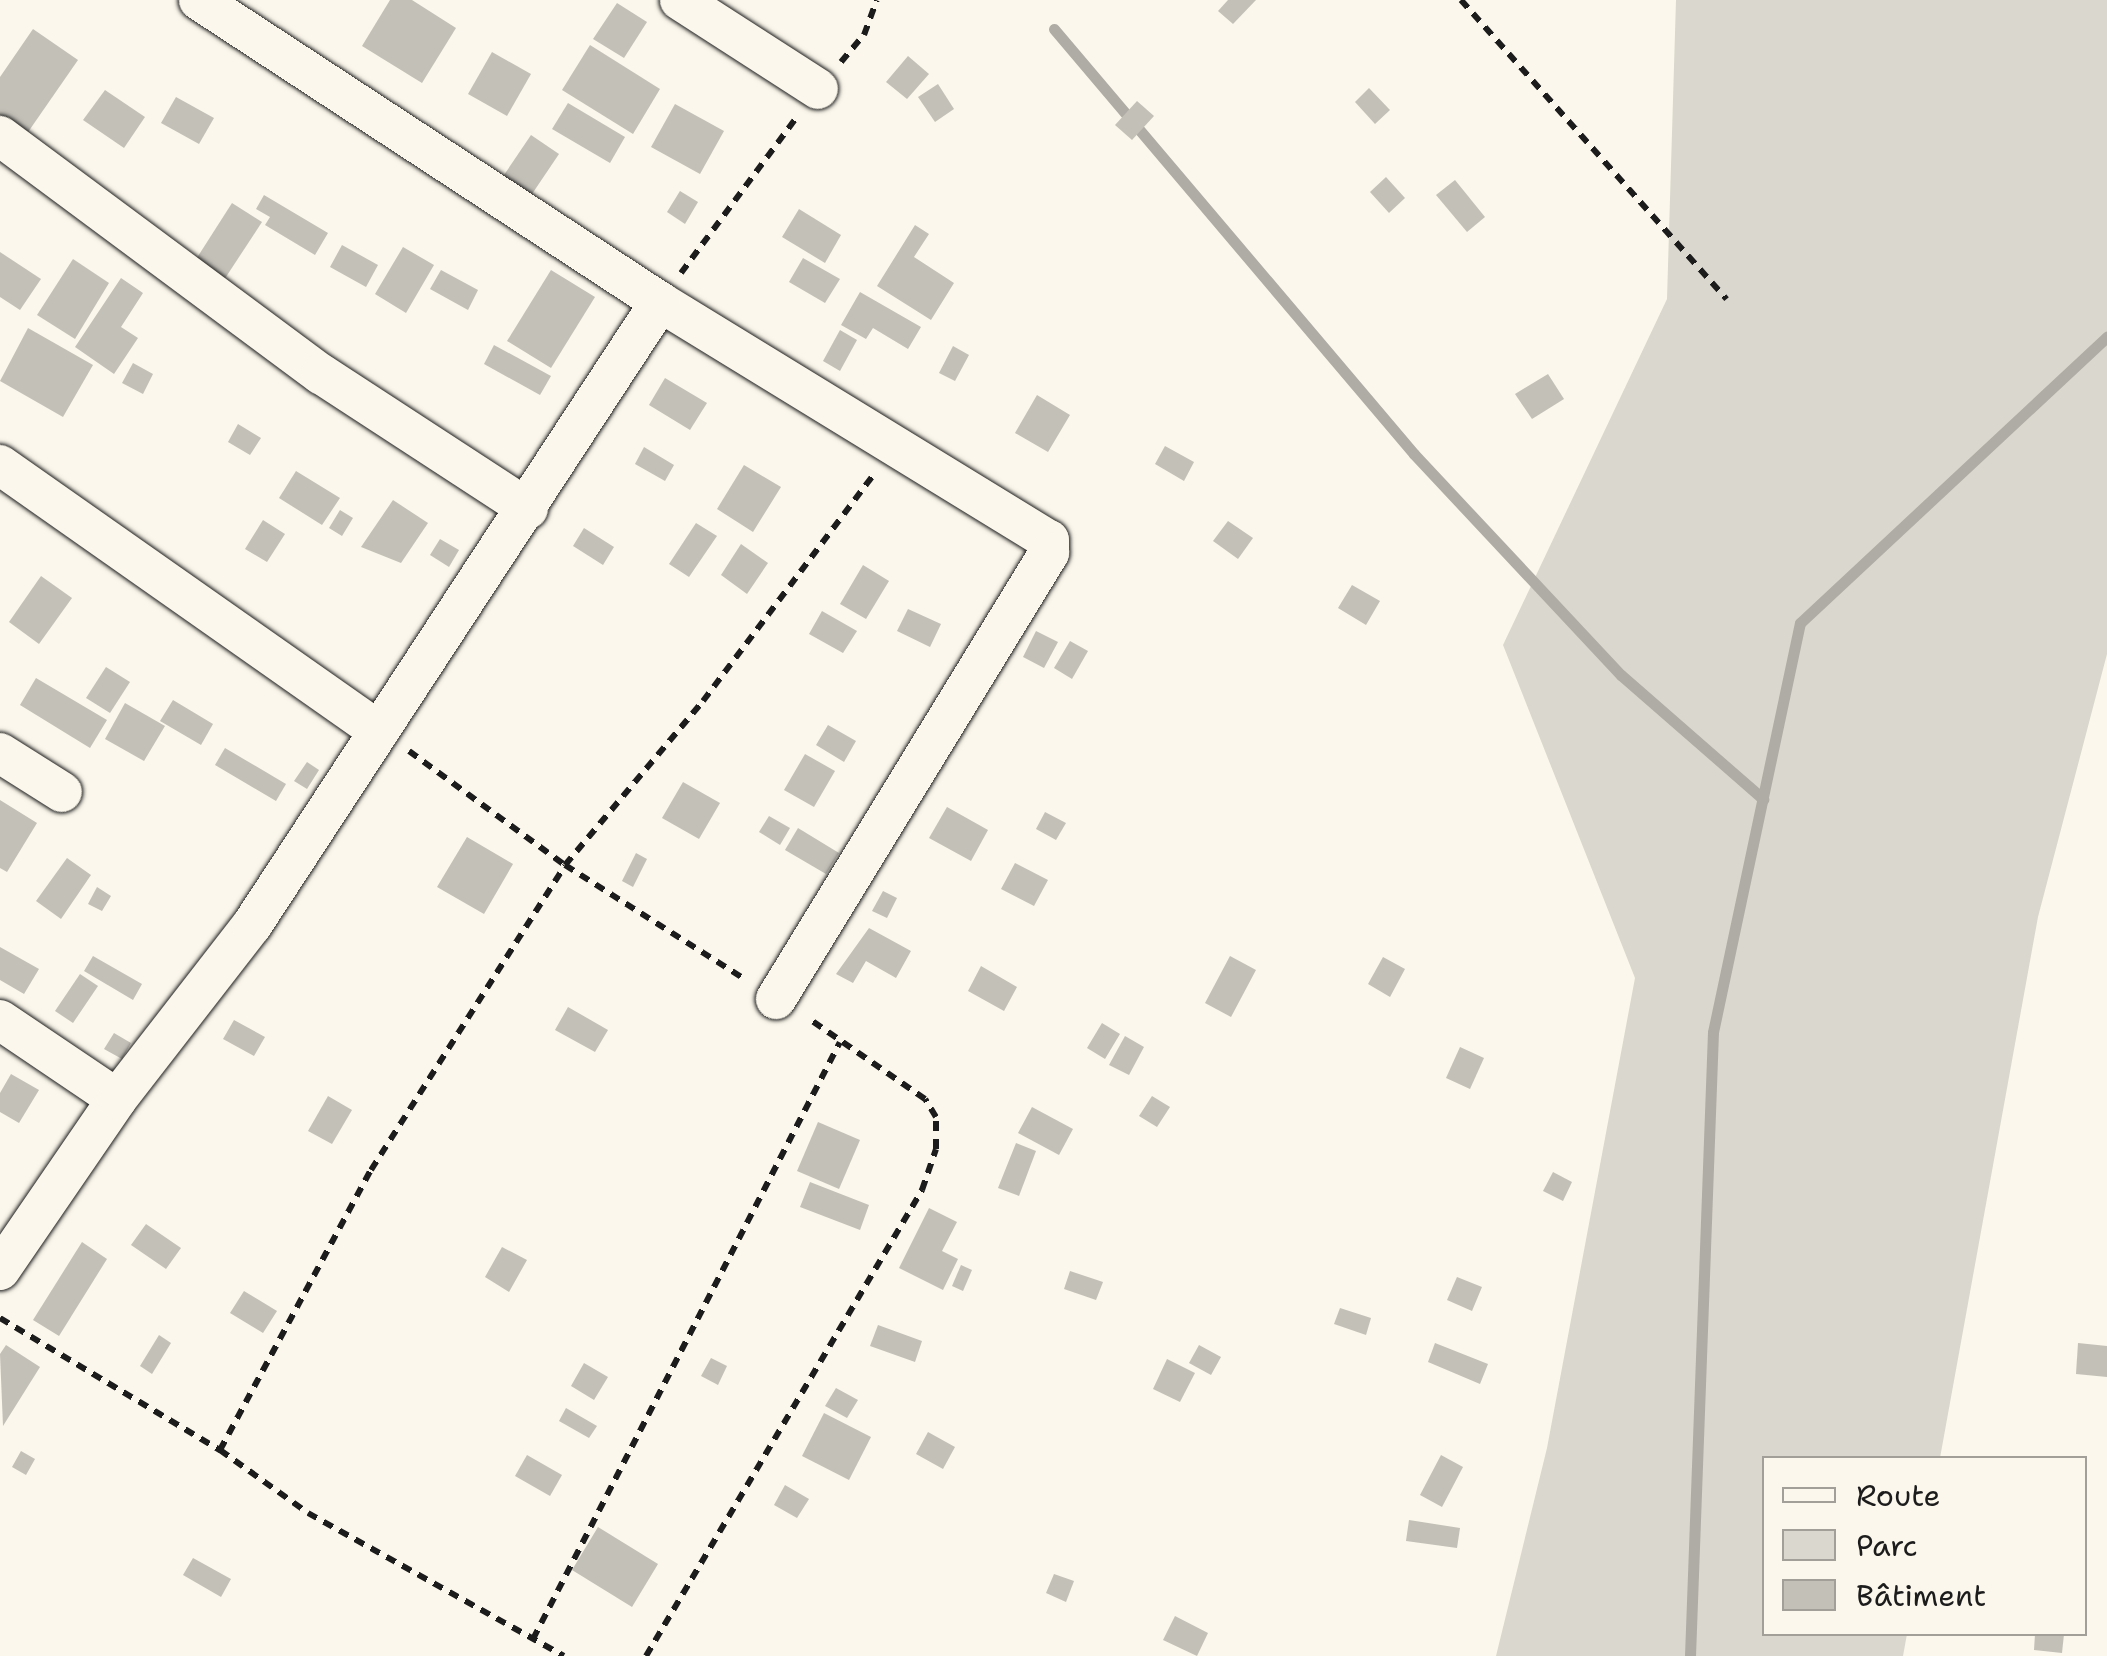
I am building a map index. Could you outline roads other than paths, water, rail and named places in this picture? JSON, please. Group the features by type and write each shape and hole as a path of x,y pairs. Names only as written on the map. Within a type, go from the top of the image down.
{"street":[{"path":"199,0 660,302 1030,524 1049,540 1048,553 776,999"},
{"path":"680,0 818,89"},
{"path":"0,136 320,374 528,509"},
{"path":"0,1270 117,1099 252,924 528,509 660,302"},
{"path":"0,465 380,731"},
{"path":"0,753 62,792"},
{"path":"0,1020 117,1099"}],"waterway":[{"path":"1054,29 1414,454 1621,675 1763,799"},
{"path":"1690,1656 1713,1032 1800,623 2107,337"}]}
